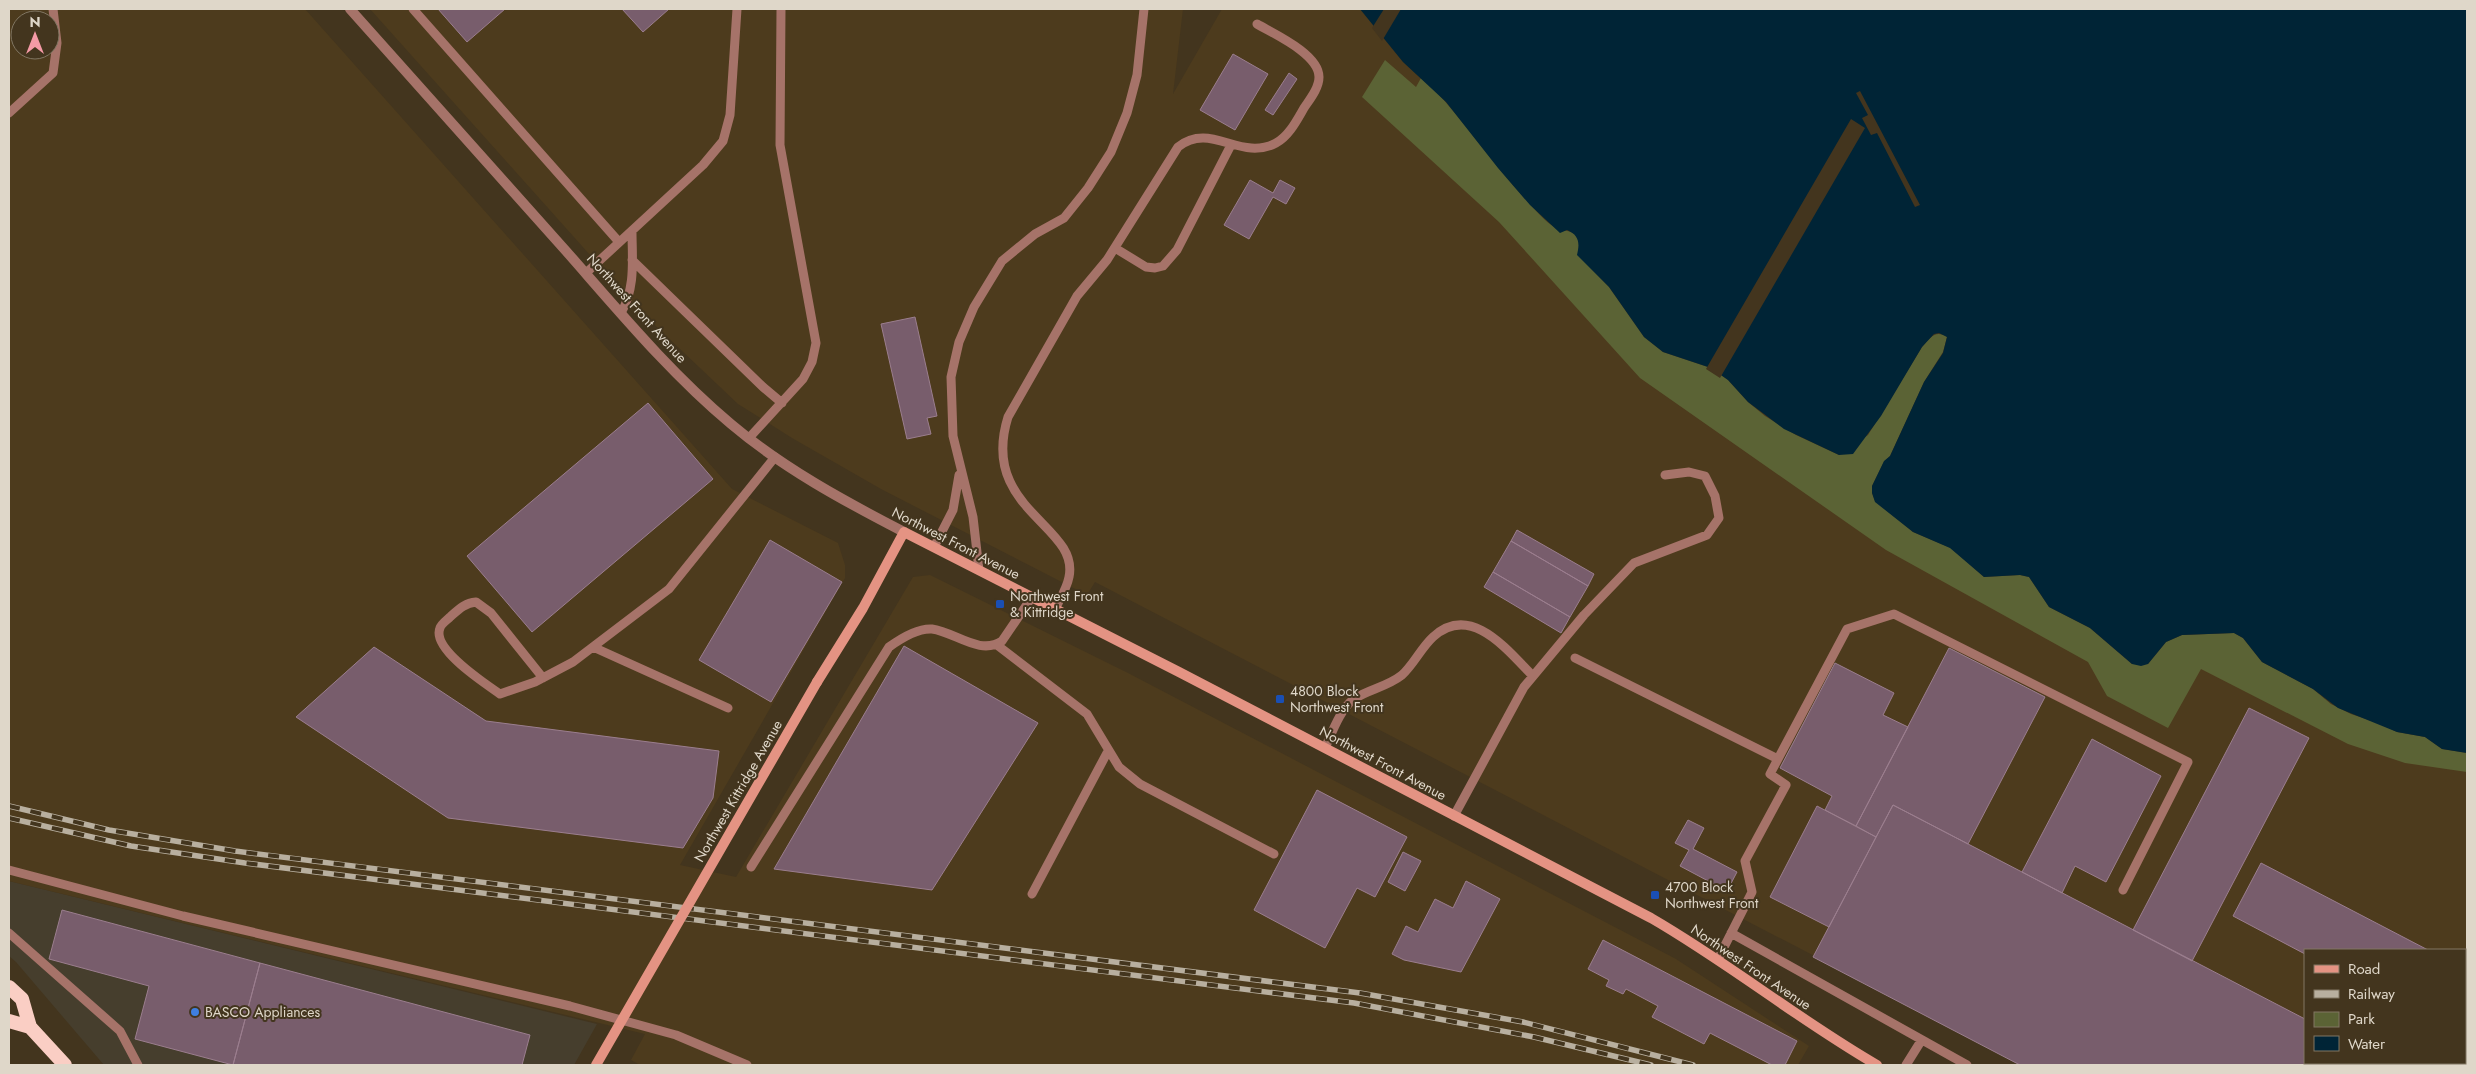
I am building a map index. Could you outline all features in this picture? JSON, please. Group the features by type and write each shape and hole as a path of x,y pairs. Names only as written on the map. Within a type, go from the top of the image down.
{"highway":[{"path":"9,987 22,999 30,1027 65,1065"},
{"path":"9,1021 30,1027"}],"main road":[{"name":"Northwest Front Avenue","path":"904,532 1651,918 1718,959 1799,1017 1877,1065"},
{"name":"Northwest Kittridge Avenue","path":"596,1065 817,682 863,608 904,532"}],"street":[{"name":"Northwest Front Avenue","path":"350,9 695,392 748,438 775,457 848,503 904,532"}],"lane":[{"path":"9,113 53,73 57,43 53,9"},
{"path":"413,9 619,242"},
{"path":"586,273 703,165 722,141 730,115 737,9"},
{"path":"748,438 803,379 812,362 816,343 780,145 781,9"},
{"path":"979,570 973,517 953,436 951,377 959,342 974,307 1002,261 1035,234 1064,218 1088,188 1112,152 1127,113 1137,75 1144,9"},
{"path":"1055,609 1069,576 1068,560 1057,539 1031,513 1009,484 1002,454 1004,430 1014,404 1077,296 1115,248 1178,147 1188,140 1198,137 1212,138 1248,149 1262,149 1278,142 1291,128 1315,90 1319,77 1316,66 1309,57 1257,24"},
{"path":"1115,248 1146,267 1155,268 1167,262 1177,250 1231,145"},
{"path":"622,313 630,294 632,231"},
{"path":"632,260 763,387 782,403"},
{"path":"543,678 491,613 476,602 468,603 461,607 440,627 439,634 443,644 467,672 500,694 543,678 573,662 669,589 775,457"},
{"path":"934,547 956,499 959,463"},
{"path":"1454,816 1524,687 1584,615 1634,563 1707,535 1719,518 1716,496 1705,476 1689,472 1665,475"},
{"path":"751,867 889,647 902,638 933,629 981,646 997,645 1002,642 1032,597"},
{"path":"1718,959 1730,932 1752,892 1745,861 1786,785 1770,774 1847,629 1894,614 2188,762 2123,890"},
{"path":"1325,748 1344,711 1353,700 1388,685 1403,674 1424,646 1435,635 1451,626 1470,625 1486,632 1533,676"},
{"path":"997,645 1087,714 1119,767 1140,784 1274,854"},
{"path":"593,647 728,708"},
{"path":"1575,658 1778,759"},
{"path":"1032,894 1108,751"},
{"path":"9,870 183,916 570,1006 676,1035 747,1065"},
{"path":"1730,932 1966,1065"},
{"path":"9,933 120,1031 138,1065"},
{"path":"1906,1065 1921,1041"}],"shaded area":[{"path":"9,9 305,9 732,489 838,543 845,565 845,578 680,865 736,877 913,577 930,575 1128,673 1676,959 1809,1046 1798,1065 640,1065 631,1060 645,1034 9,881"},
{"path":"370,9 1183,9 1173,94 1222,9 1360,9 1403,62 1432,87 2157,651 2442,749 2467,753 2467,1065 2024,1065 1095,582 1087,595 881,489 792,438 738,404 641,312"},
{"path":"9,881 597,1024 574,1065 104,1065 9,956"}],"green space":[{"path":"1385,60 1416,87 1421,78 1432,87 1505,176 1541,216 1553,226 1577,235 1578,255 1609,287 1644,337 1663,352 1711,368 1728,380 1748,402 1765,416 1796,435 1839,455 1868,435 1927,341 1939,334 1947,337 1943,352 1924,382 1890,456 1884,462 1872,486 1875,501 1913,532 1951,548 1984,577 2020,575 2029,577 2049,607 2090,628 2132,664 2148,664 2166,642 2182,635 2234,633 2243,638 2262,662 2313,689 2331,704 2397,732 2425,737 2442,749 2467,753 2467,772 2405,763 2348,744 2201,669 2168,728 2107,696 2088,662 1886,550 1640,378 1499,222 1362,97"}],"water":[{"path":"1360,9 2467,9 2467,753 2442,749 2425,737 2397,732 2338,708 2313,689 2262,662 2243,638 2234,633 2182,635 2166,642 2148,664 2141,666 2132,664 2090,628 2049,607 2029,577 2020,575 1984,577 1950,548 1913,532 1875,502 1872,486 1884,461 1890,456 1924,382 1943,353 1947,337 1939,333 1934,334 1922,347 1881,416 1853,454 1839,455 1784,429 1748,402 1728,380 1711,368 1663,352 1644,337 1609,287 1577,255 1578,240 1574,234 1567,230 1560,233 1530,205 1446,102 1403,62"}],"pier":[{"path":"1384,9 1401,9 1382,41 1372,28"},
{"path":"1860,91 1920,205 1915,207 1877,133 1871,135 1862,118 1868,115 1856,93"},
{"path":"1851,119 1865,128 1720,378 1706,369"}],"building":[{"path":"438,9 505,9 467,42"},
{"path":"622,9 669,9 643,32"},
{"path":"1233,54 1268,74 1235,130 1200,110"},
{"path":"1289,73 1297,79 1273,115 1265,110"},
{"path":"1250,180 1273,193 1280,180 1295,188 1286,204 1273,197 1249,239 1224,225"},
{"path":"915,317 937,416 927,418 931,434 907,439 881,324"},
{"path":"648,403 713,479 532,632 467,556"},
{"path":"1517,530 1594,574 1588,586 1511,541"},
{"path":"770,540 842,582 771,702 699,660"},
{"path":"1511,541 1588,586 1570,617 1493,572"},
{"path":"1493,572 1570,617 1561,633 1484,587"},
{"path":"904,646 1038,723 932,890 774,869"},
{"path":"374,647 486,721 719,751 713,798 683,848 448,818 296,717"},
{"path":"1949,648 2045,697 1968,844 1893,805 1876,837 1856,826"},
{"path":"1835,663 1894,693 1883,715 1908,727 1856,826 1825,810 1832,796 1780,768"},
{"path":"2249,708 2309,738 2192,961 2133,930"},
{"path":"2092,739 2161,776 2106,882 2075,866 2062,893 2022,872"},
{"path":"1317,790 1407,837 1375,897 1357,888 1325,948 1254,910"},
{"path":"1893,805 2304,1018 2304,1064 2393,1065 2020,1065 1813,957"},
{"path":"1817,806 1876,837 1829,927 1770,897"},
{"path":"1688,820 1704,828 1693,849 1737,872 1727,891 1680,866 1689,850 1675,843"},
{"path":"1403,852 1421,861 1405,891 1388,882"},
{"path":"2261,863 2426,949 2304,949 2304,953 2233,916"},
{"path":"1466,881 1500,899 1461,972 1404,960 1392,954 1406,926 1418,932 1435,899 1453,908"},
{"name":"BASCO Appliances","path":"62,910 260,963 233,1065 135,1039 149,986 49,959"},
{"path":"1603,940 1797,1041 1785,1065 1772,1065 1710,1033 1704,1044 1652,1017 1658,1006 1626,989 1623,994 1606,986 1609,980 1588,969"},
{"path":"260,963 530,1035 522,1065 233,1065"},
{"path":"2466,970 2467,970 2466,1038"}],"railway":[{"path":"9,806 109,830 235,851 1360,993 1523,1022 1693,1065"},
{"path":"9,818 131,846 245,863 1354,1003 1534,1037 1651,1065"}],"place":[{"name":"Northwest Front & Kittridge","path":"1000,604"},
{"name":"4800 Block Northwest Front","path":"1280,699"},
{"name":"4700 Block Northwest Front","path":"1655,895"},
{"name":"BASCO Appliances","path":"195,1012"}]}
